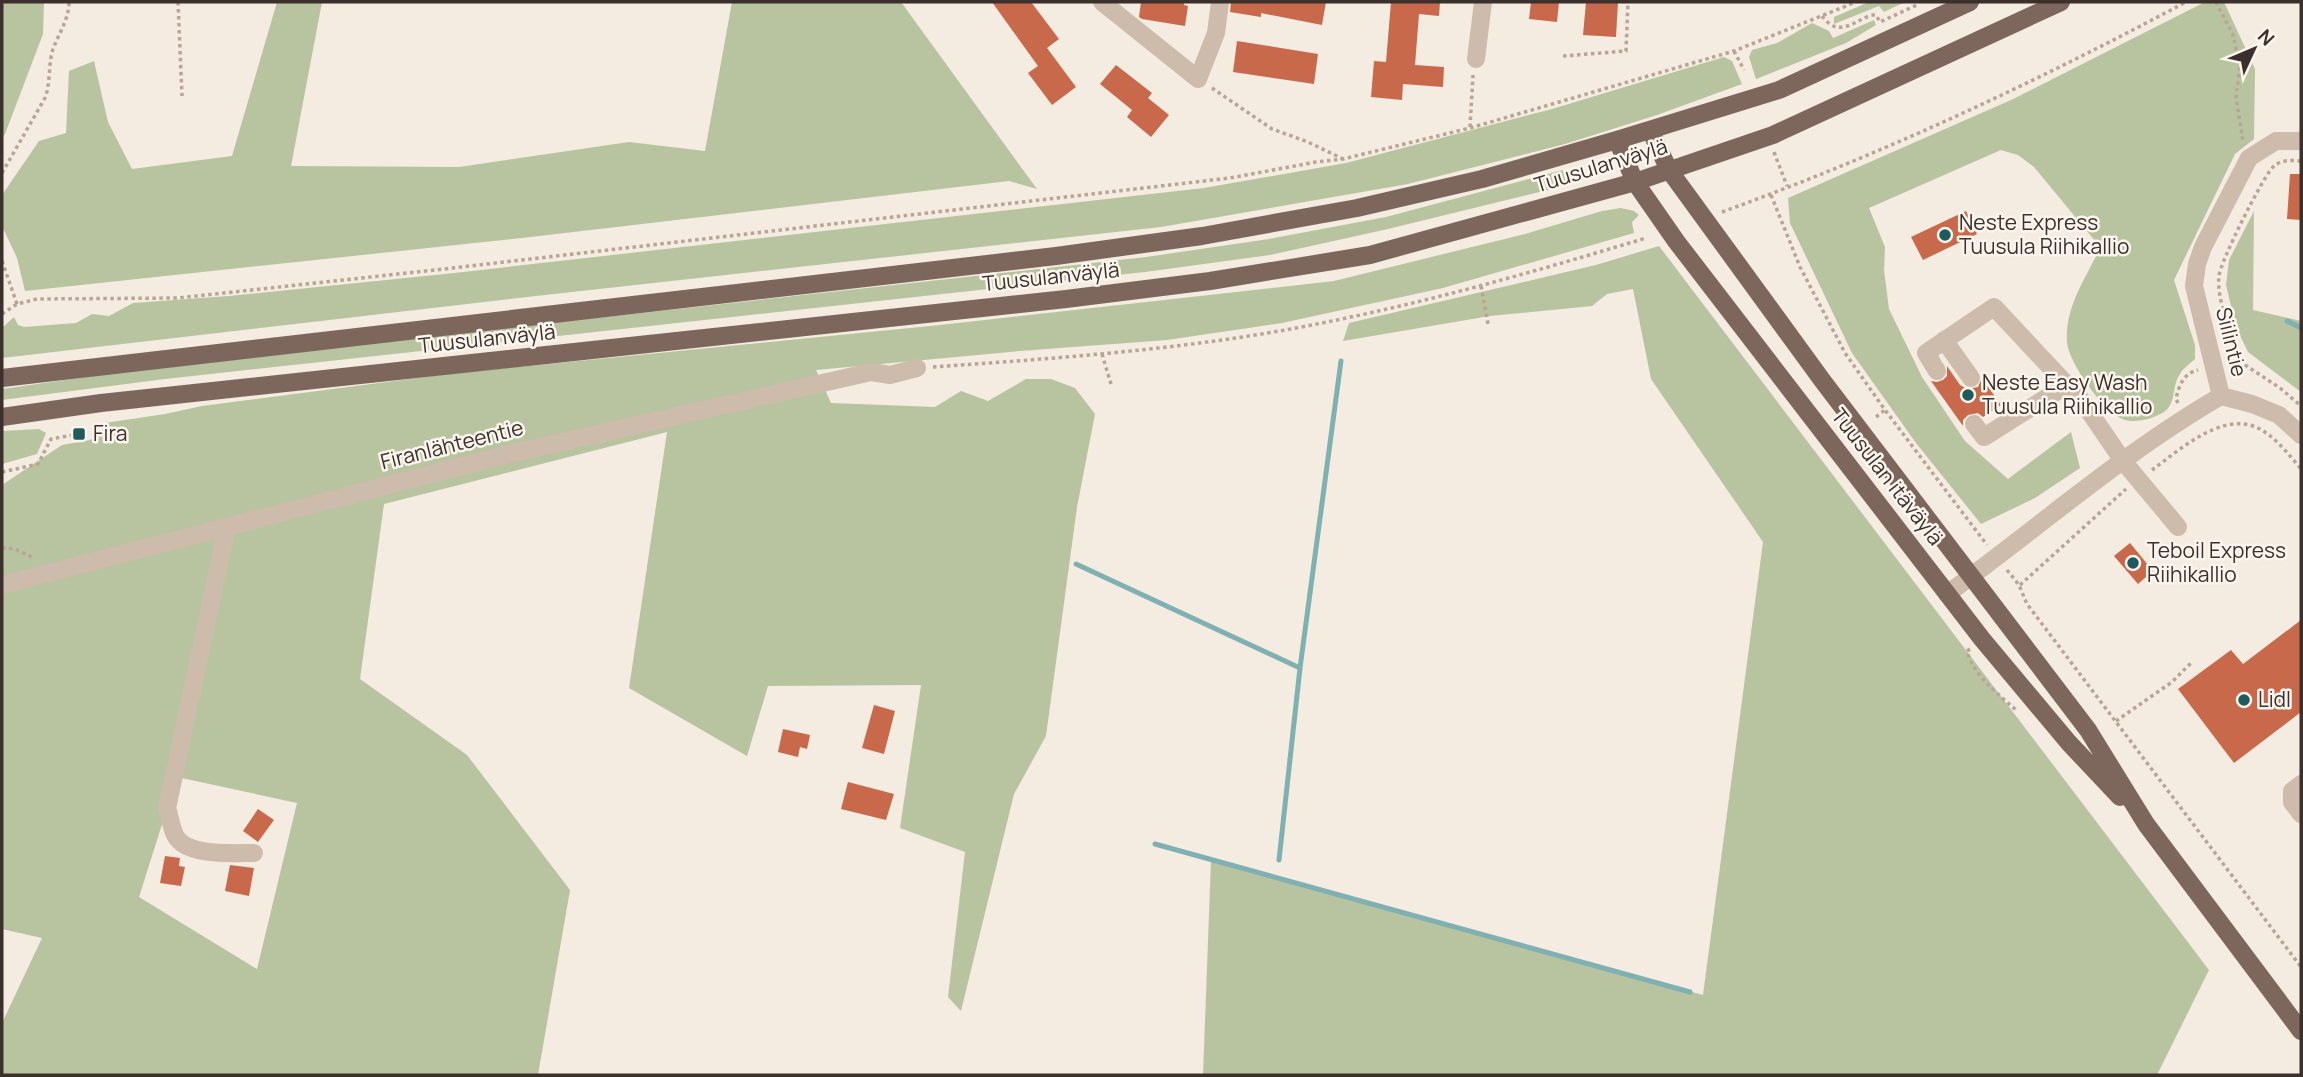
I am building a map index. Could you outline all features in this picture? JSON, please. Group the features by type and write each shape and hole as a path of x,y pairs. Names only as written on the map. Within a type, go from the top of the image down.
{"main road":[{"name":"Tuusulanväylä","path":"2,378 1055,256 1202,236 1357,208 1482,179 1617,141 1779,90 1970,2"},
{"name":"Tuusulanväylä","path":"2,417 101,403 1066,299 1210,281 1370,255 1634,182 1773,135 2057,3"},
{"name":"Tuusulan itäväylä","path":"1650,130 1669,170 1822,380 2088,730 2146,824 2301,1031"},
{"name":"Tuusulan itäväylä","path":"1617,141 1634,182 1676,241 1947,594 2069,743 2146,824"}],"street":[{"path":"1102,2 1198,79 1216,33 1220,2"},
{"path":"1476,59 1483,2"},
{"path":"2249,158 2276,141 2301,141"},
{"name":"Siilintie","path":"1947,594 2123,461 2187,415 2221,396 2194,286 2203,247 2249,158"},
{"path":"1937,371 1926,353 1994,307 2082,401 2123,461 2178,527"},
{"path":"1944,340 1971,378"},
{"name":"Firanlähteentie","path":"2,585 518,452 871,372 890,375 917,368"},
{"path":"1979,430 1998,417 2067,385"},
{"path":"2221,396 2279,415 2301,435"},
{"path":"227,527 167,808 175,837 188,846 205,852 254,853"},
{"path":"2301,784 2292,791 2292,802 2301,814"}],"path":[{"path":"2,173 45,98 49,86 52,51 66,20 69,2"},
{"path":"178,2 182,96"},
{"path":"1563,56 1626,51 1628,2"},
{"path":"1835,2 1838,10"},
{"path":"2,314 16,304 37,299 178,298 404,274 1230,178 1343,159 1470,128 1734,51 1856,2"},
{"path":"1822,16 1830,27 1839,29 1871,15 1876,15 1880,22 1924,2"},
{"path":"1722,212 1865,158 2009,93 2186,2"},
{"path":"2216,2 2233,36 2239,66 2236,97 2241,136 2262,183"},
{"path":"1734,51 1744,70"},
{"path":"1470,128 1476,59"},
{"path":"1198,79 1272,129 1343,159"},
{"path":"1774,152 1787,186"},
{"path":"2301,161 2292,160 2274,165 2262,183 2218,276 2220,296 2239,361 2280,388 2301,407"},
{"path":"1770,195 1800,267 1845,353 1885,410 2019,585 2027,604 2301,967"},
{"path":"917,368 1179,346 1315,325 1481,286 1646,238"},
{"path":"2,261 16,304"},
{"path":"1481,286 1488,324"},
{"path":"1101,354 1111,384"},
{"path":"2201,437 2176,399 2179,383 2193,371 2239,361"},
{"path":"1876,417 1885,410"},
{"path":"2,472 38,464 51,439 79,435"},
{"path":"2116,721 2172,682 2192,662"}],"green space":[{"path":"2,2 44,2 43,34 2,138"},
{"path":"277,2 322,2 291,166 459,167 629,142 705,151 732,2 901,2 1037,189 1009,181 522,238 25,291 17,258 2,226 2,195 39,141 66,133 69,71 94,61 108,122 132,169 232,156"},
{"path":"1869,2 1905,2 1884,12 1879,6 1834,24 1834,17"},
{"path":"2205,2 2224,2 2255,69 2254,139 2235,154 2174,280 2195,345 2195,359 2180,374 2171,404 2164,412 2143,420 2122,419 2097,396 2073,361 2067,342 2069,318 2076,295 2098,252 2096,242 2034,167 2018,155 2001,150 1869,208 1885,247 1884,270 1889,309 1922,377 1965,441 2008,479 2071,432 2080,468 2035,498 1981,524 1916,443 1852,353 1790,223 1788,198 2011,100"},
{"path":"1874,20 1876,25 1846,43 1756,79 1749,57 1752,50 1777,43 1812,23 1829,31 1833,38"},
{"path":"1724,57 1732,61 1742,84 1565,144 1408,184 1161,227 2,358 2,328 14,317 18,325 24,327 76,323 92,314 109,316 133,303 445,274 1204,188 1346,163 1552,109"},
{"path":"1563,170 1568,185 1270,255 1145,272 165,379 2,400 2,389 164,366 1146,257 1269,239 1386,217"},
{"path":"1621,208 1634,211 1639,215 1632,222 1634,233 1443,288 1282,323 1167,340 816,370 831,403 935,407 961,391 988,401 1026,379 1051,379 1075,388 1095,414 1077,507 1046,736 1014,794 961,1011 948,997 965,852 900,828 921,685 768,686 747,756 629,688 667,432 384,504 360,679 467,755 570,890 538,1075 2,1075 2,1023 42,938 2,929 2,485 62,445 90,440 104,432 98,424 202,406 448,374 940,325 1334,281 1525,234","holes":["177,777 297,803 257,969 139,897"]},
{"path":"2254,211 2253,310 2301,321 2301,392 2248,352 2236,327 2226,285 2229,260"},
{"path":"1659,246 2209,970 2157,1075 1203,1075 1211,860 1703,995 1763,542 1651,379 1633,289 1607,294 1592,306 1490,316 1343,341 1349,323 1596,265"},
{"path":"39,429 46,433 37,454 2,464 2,431"}],"building":[{"path":"992,2 1031,2 1059,39 1047,48 1076,87 1052,105 1028,73 1038,66"},
{"path":"1141,2 1184,2 1184,5 1188,6 1185,26 1142,19 1139,17"},
{"path":"1231,2 1326,2 1322,25 1261,13 1261,17 1230,12"},
{"path":"1391,2 1440,2 1439,16 1419,14 1415,65 1444,67 1443,87 1403,84 1402,100 1371,97 1374,61 1386,62"},
{"path":"1531,2 1559,2 1557,22 1529,19"},
{"path":"1586,2 1618,2 1616,37 1583,35"},
{"path":"1237,41 1318,54 1314,84 1233,72"},
{"path":"1116,65 1152,93 1148,98 1169,115 1151,137 1127,117 1132,110 1100,84"},
{"path":"2290,174 2301,174 2301,220 2287,219"},
{"name":"Neste Express Tuusula Riihikallio","path":"1966,211 1977,234 1923,260 1911,237"},
{"name":"Neste Easy Wash Tuusula Riihikallio","path":"1947,366 1960,385 1967,389 1978,387 1982,378 2001,405 1983,417 1978,413 1968,415 1963,420 1963,426 1931,381 1943,380 1947,376"},
{"name":"Teboil Express Riihikallio","path":"2130,543 2153,571 2138,584 2114,556"},
{"name":"Lidl","path":"2301,620 2301,712 2234,763 2178,689 2231,650 2243,664"},
{"path":"874,705 895,711 884,754 862,748"},
{"path":"783,729 810,735 807,749 800,747 798,757 778,752"},
{"path":"848,782 894,794 886,820 841,809"},
{"path":"258,809 274,820 258,842 243,831"},
{"path":"165,856 180,858 179,866 185,867 181,886 160,883"},
{"path":"230,865 254,868 249,896 225,891"}],"waterway":[{"path":"2287,321 2301,328"},
{"path":"1279,860 1300,668 1341,361"},
{"path":"1076,564 1300,668"},
{"path":"1155,844 1690,992"}],"place":[{"name":"Neste Express Tuusula Riihikallio","path":"1945,235"},
{"name":"Neste Easy Wash Tuusula Riihikallio","path":"1968,395"},
{"name":"Fira","path":"79,434"},
{"name":"Teboil Express Riihikallio","path":"2133,563"},
{"name":"Lidl","path":"2244,700"}]}
